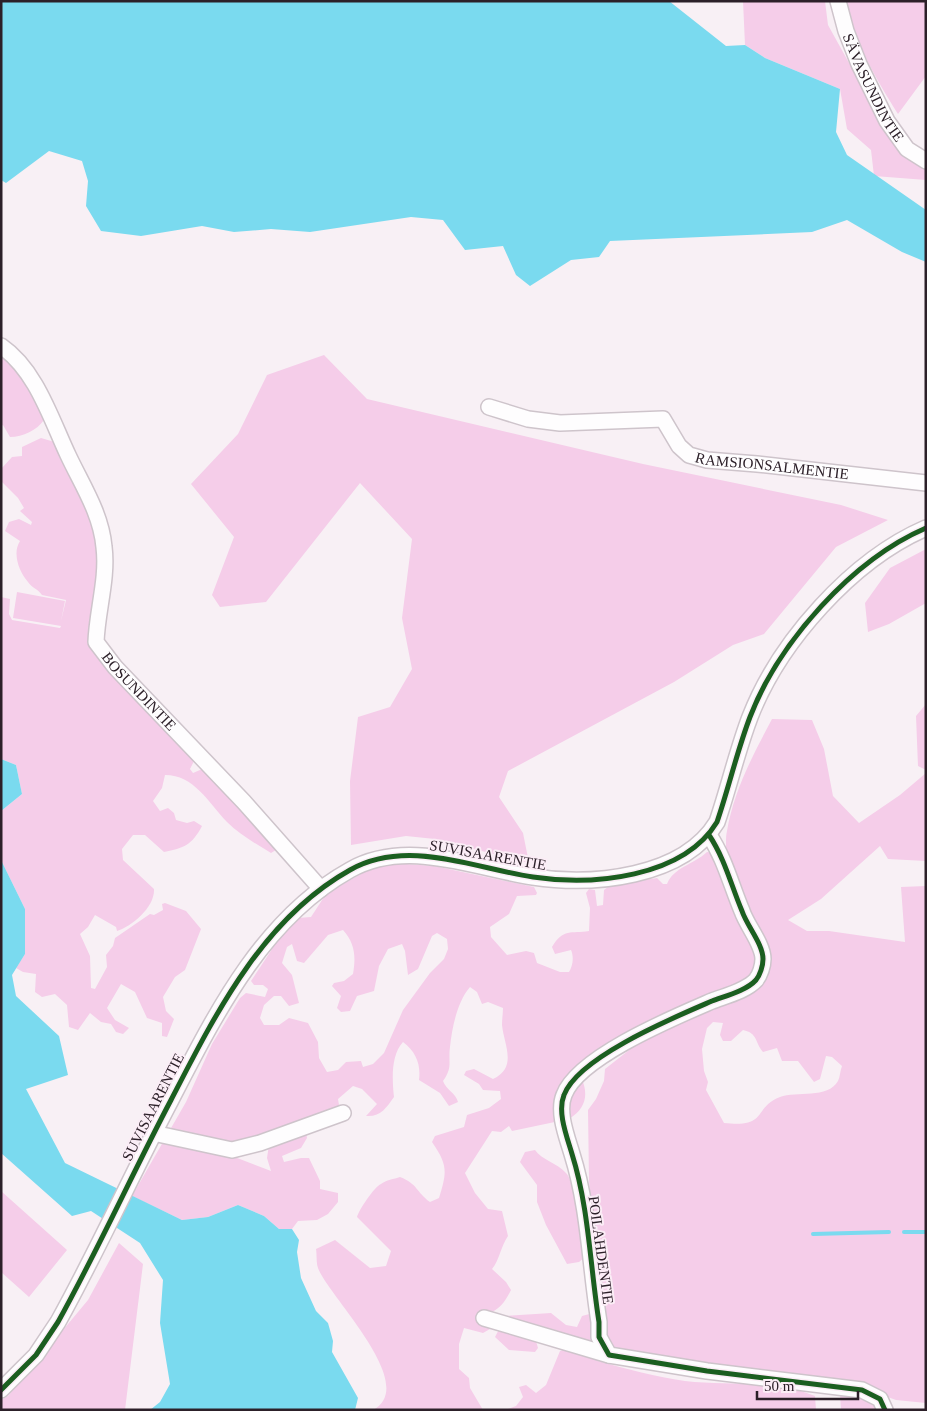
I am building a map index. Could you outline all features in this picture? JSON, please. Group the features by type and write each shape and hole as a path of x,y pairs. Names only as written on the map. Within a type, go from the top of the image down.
{"street":[{"name":"SÄVASUNDINTIE","path":"838,1 846,30 859,64 887,121 907,149 926,161"},
{"name":"BOSUNDINTIE","path":"1,346 15,357 25,371 52,419 97,516 105,548 96,642 115,667 244,802 321,889"},
{"name":"RAMSIONSALMENTIE","path":"489,407 528,419 560,424 663,419 679,446 689,455 707,460 926,483"},
{"name":"SUVISAARENTIE","path":"1,1390 23,1370 48,1339 197,1050 252,960 280,925 321,889 365,863 383,857 401,855 433,857 540,878 582,879 613,877 640,872 675,860 691,851 709,835 717,822 750,717 785,654 818,611 851,578 889,549 926,528"},
{"name":"POILAHDENTIE","path":"609,1355 598,1337 599,1322 586,1224 579,1182 563,1120 563,1096 577,1076 602,1056 655,1027 739,990 755,981 759,974 763,958 762,949 750,929 724,860 709,835"},
{"name":"SUVISAARENTIE","path":"154,1134 232,1150 343,1113"},
{"path":"484,1318 609,1355 707,1371 862,1390 880,1398 885,1410"}],"shaded area":[{"path":"743,1 825,1 828,25 884,126 903,156 926,170 926,180 874,176 871,150 847,129 840,89 765,58 745,45"},
{"path":"844,1 926,1 926,76 898,114 867,60"},
{"path":"1,347 10,355 43,411 44,420 38,427 15,437 10,437 3,425 1,426"},
{"path":"324,355 367,399 643,464 841,505 888,520 836,547 764,634 733,645 674,682 508,771 499,797 523,833 529,863 435,839 406,836 351,845 350,781 358,717 390,707 412,669 402,618 412,539 360,483 266,602 220,607 212,595 234,537 191,484 238,434 267,375"},
{"path":"41,438 58,443 100,530 93,641 195,759 190,769 193,773 207,767 275,844 276,850 271,853 237,831 207,798 192,785 175,776 165,775 162,788 153,801 160,811 168,808 174,813 176,820 187,823 194,821 202,826 191,842 171,851 164,852 145,835 133,835 122,849 123,860 154,889 153,896 147,909 129,925 117,931 116,927 95,915 88,927 80,934 90,956 91,988 95,989 107,967 106,955 113,946 115,938 150,914 154,915 163,910 162,904 165,903 186,911 201,929 185,970 175,977 163,997 166,1011 174,1019 167,1037 162,1036 162,1023 147,1018 135,992 121,984 107,1008 115,1020 129,1028 123,1034 116,1032 111,1024 101,1022 90,1013 78,1030 69,1027 67,1005 55,994 42,997 35,992 36,974 23,972 16,968 25,954 25,909 1,860 1,811 22,794 16,765 1,759 1,597 10,599 9,614 12,620 60,628 61,626 13,618 17,592 65,601 61,621 66,600 42,595 22,573 17,557 20,541 5,531 9,522 19,519 31,525 32,522 20,511 24,508 18,498 1,481 1,469 12,457 22,456 22,447"},
{"path":"926,549 926,603 889,624 868,632 865,603 890,568"},
{"path":"926,704 926,770 918,766 916,716"},
{"path":"772,719 812,720 824,749 833,796 859,823 900,795 926,773 926,861 888,859 880,846 821,899 788,920 807,931 829,931 905,942 901,887 926,886 926,1403 896,1400 885,1396 614,1351 605,1340 589,1181 588,1110 596,1099 604,1081 605,1069 633,1047 747,982 690,1008 581,1077 585,1089 584,1101 579,1111 569,1119 512,1131 509,1126 501,1132 492,1131 465,1173 475,1193 488,1209 502,1211 508,1236 492,1269 506,1282 511,1290 502,1305 488,1314 490,1329 483,1333 464,1328 459,1344 459,1369 469,1378 470,1388 483,1410 373,1410 385,1398 386,1381 379,1362 367,1340 325,1281 318,1268 316,1249 335,1240 370,1268 386,1266 391,1251 357,1217 367,1199 378,1186 400,1177 414,1185 430,1202 439,1198 445,1175 441,1157 432,1142 435,1136 464,1127 467,1115 489,1108 501,1099 500,1091 483,1090 479,1084 464,1075 466,1071 474,1069 493,1079 501,1074 505,1068 508,1055 502,1025 503,1008 488,1002 482,1004 477,992 470,987 465,993 456,1016 451,1040 449,1068 443,1081 458,1102 449,1106 440,1093 419,1080 417,1059 403,1042 394,1060 394,1097 386,1108 376,1115 366,1116 377,1104 362,1089 353,1086 338,1099 340,1111 232,1156 271,1171 267,1158 269,1145 306,1132 307,1138 301,1148 282,1156 284,1162 309,1158 320,1181 320,1189 338,1193 338,1202 328,1214 317,1220 298,1221 292,1229 279,1229 264,1216 238,1205 208,1217 182,1220 132,1196 186,1102 212,1044 240,998 246,993 265,997 268,989 263,985 254,985 251,981 282,934 298,918 311,917 326,894 366,871 393,863 434,866 534,887 536,895 517,896 509,914 490,927 491,937 507,955 526,951 534,953 537,963 560,972 569,972 573,961 571,950 555,954 552,947 564,934 589,931 590,908 586,893 589,889 595,890 597,906 603,905 604,890 609,886 657,878 663,884 667,884 670,878 679,870 707,852 725,854 726,834 734,801 751,759","holes":["343,930 354,950 354,962 353,974 344,981 334,983 332,986 341,996 337,1008 341,1012 350,1011 357,996 374,991 379,966 388,949 402,944 405,951 408,975 418,969 432,936 437,933 447,939 448,949 444,959 430,973 403,1010 384,1053 373,1064 363,1067 361,1061 346,1062 338,1070 327,1072 319,1058 318,1042 308,1023 289,1018 279,1025 264,1025 260,1018 264,1005 274,996 281,996 289,1006 299,1003 292,975 282,963 287,947 292,944 297,961 304,963 328,935","713,1022 723,1023 720,1035 723,1041 731,1041 743,1030 748,1031 754,1036 763,1052 777,1048 782,1061 798,1061 814,1082 820,1079 826,1056 832,1057 842,1066 838,1081 827,1090 787,1095 771,1101 754,1120 748,1123 724,1123 706,1090 708,1082 704,1071 702,1049 707,1028"]},
{"path":"535,1150 566,1173 572,1185 584,1245 585,1257 579,1262 567,1264 546,1225 537,1202 537,1185 520,1162 525,1152"},
{"path":"1,1191 67,1250 29,1297 1,1272"},
{"path":"119,1243 143,1264 125,1410 1,1410 1,1400 8,1396 88,1300"},
{"path":"551,1313 566,1325 577,1327 582,1316 593,1313 598,1361 652,1375 685,1381 784,1387 815,1396 816,1410 505,1410 516,1406 523,1397 519,1387 526,1385 536,1393 546,1385 560,1351 570,1347 523,1334 536,1341 538,1348 535,1352 509,1350 495,1337 506,1316"},
{"path":"848,1393 870,1396 881,1410 841,1410 840,1395"}],"water":[{"path":"1,1 669,1 726,46 745,45 765,58 840,89 836,132 847,155 926,210 926,262 902,252 847,220 812,232 610,241 599,257 571,260 530,286 516,275 503,246 465,250 443,220 411,217 310,232 271,229 234,232 202,226 141,236 101,231 86,206 88,181 82,161 49,151 6,183 1,180"},
{"path":"1,759 16,765 22,794 1,811"},
{"path":"1,860 25,909 25,954 12,975 16,996 59,1036 68,1075 26,1089 65,1163 182,1220 208,1217 238,1205 264,1216 279,1229 292,1229 299,1240 297,1252 301,1278 316,1311 328,1323 333,1341 332,1352 358,1398 355,1410 150,1410 160,1402 170,1384 160,1323 163,1280 140,1243 91,1211 72,1216 1,1153"}],"waterway":[{"path":"813,1234 889,1232"},
{"path":"904,1232 926,1232"}],"cycle path":[{"path":"1,1390 36,1355 58,1322 205,1035 244,972 266,942 291,915 319,890 350,870 372,861 394,856 440,858 533,877 556,880 582,880 634,874 659,866 682,855 702,841 717,822 750,717 779,660 799,633 821,606 871,560 898,542 926,528"},
{"path":"709,835 724,863 744,917 758,941 763,962 759,976 752,984 741,990 675,1017 607,1053 573,1081 562,1102 562,1117 578,1174 586,1216 599,1322 599,1337 609,1355 707,1371 862,1390 880,1399 885,1410"}]}
